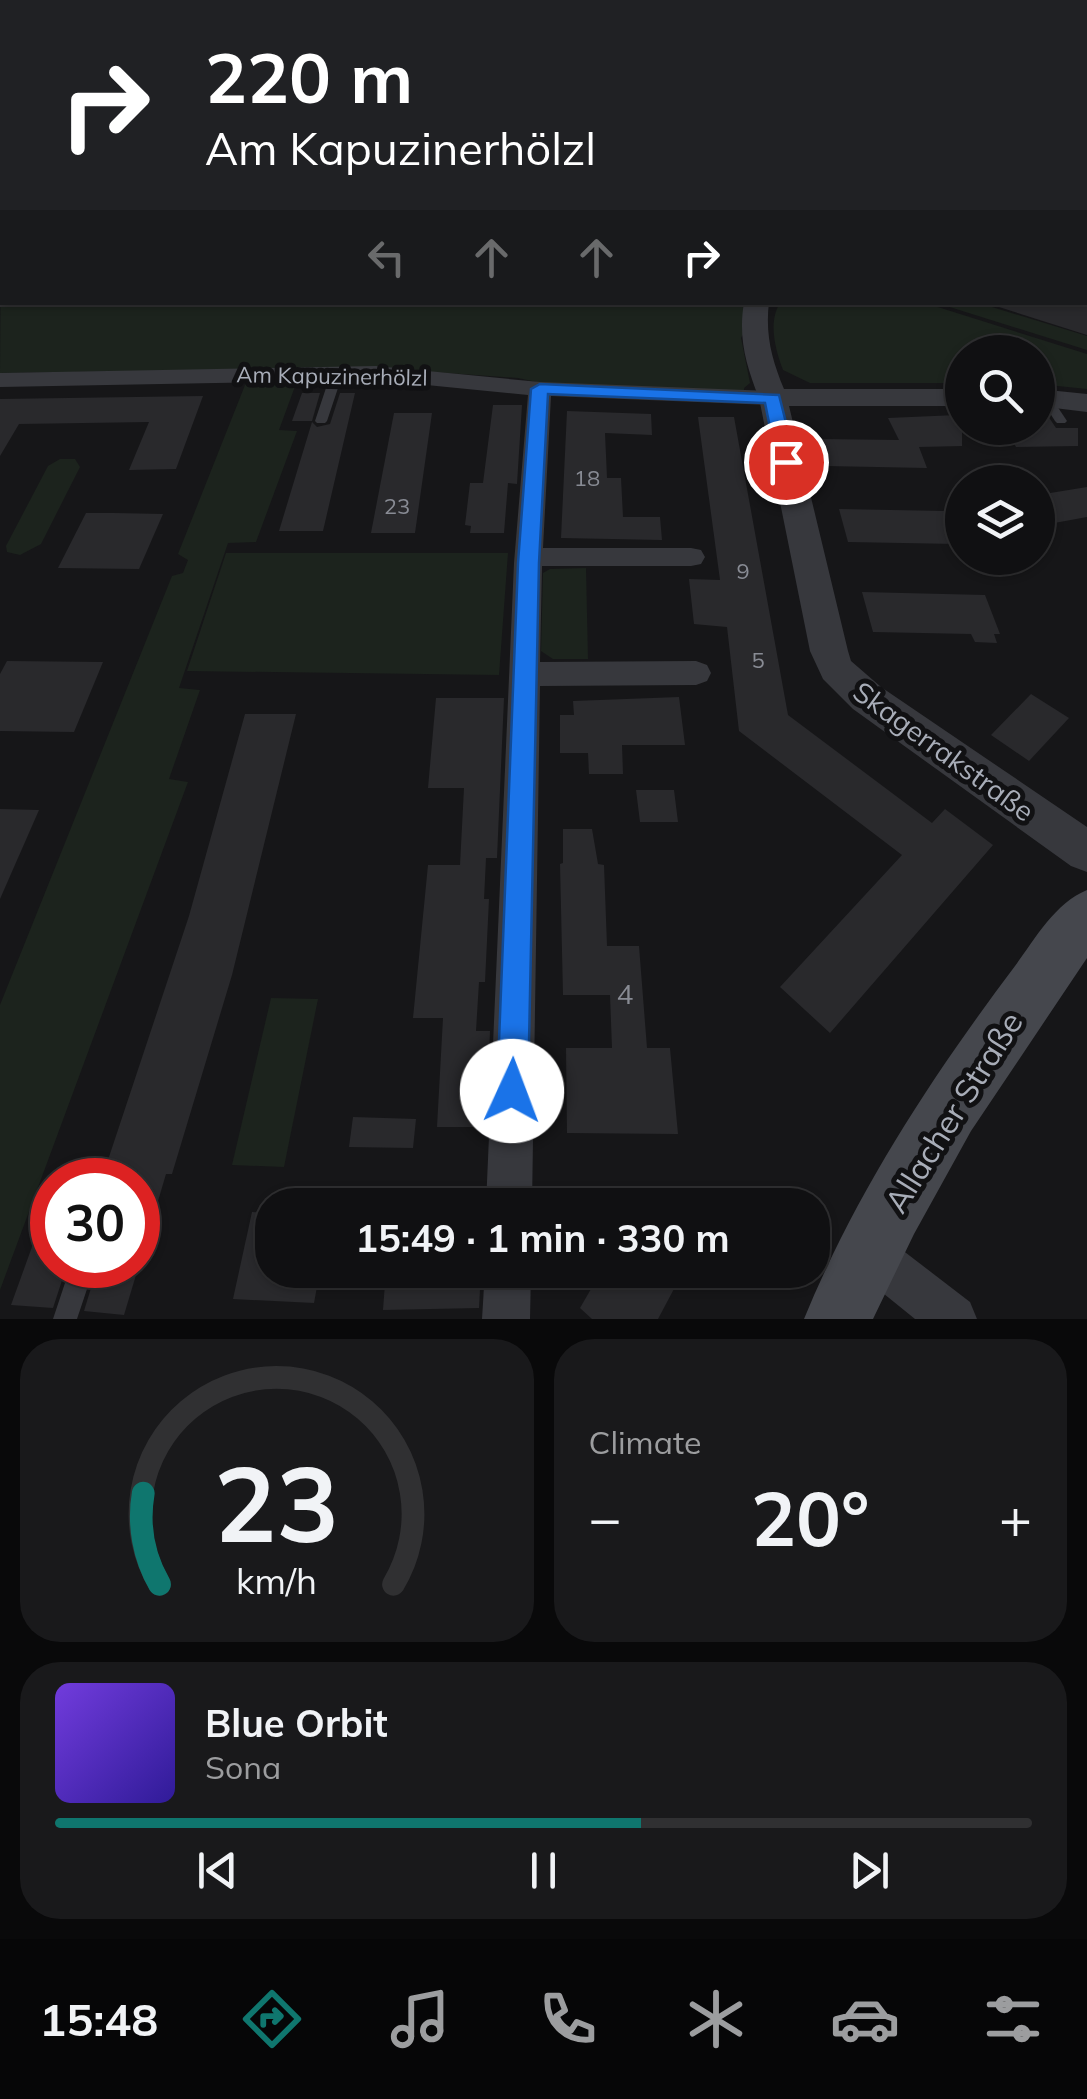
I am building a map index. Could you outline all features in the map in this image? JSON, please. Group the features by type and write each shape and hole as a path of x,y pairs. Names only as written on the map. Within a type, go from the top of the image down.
{"main road":[{"name":"Allacher Straße","path":"838,1319 868,1252 928,1140 1087,915"}],"street":[{"name":"Skagerrakstraße","path":"757,305 753,328 759,362 772,398 811,578 836,669 867,698 1087,852"},
{"name":"Am Kapuzinerhölzl","path":"0,380 376,373 540,389 772,398 945,397"},
{"path":"510,1188 524,674 540,389"},
{"path":"529,557 690,557"},
{"path":"524,674 696,673"},
{"path":"868,1252 953,1319"},
{"path":"506,1319 507,1288"}],"lane":[{"path":"322,421 337,373"},
{"path":"65,1319 75,1288"}],"shaded area":[{"path":"0,305 742,305 747,327 741,338 750,383 744,388 744,396 555,386 518,378 377,368 0,373"},
{"path":"779,305 931,305 1027,335 945,335 945,383 810,383 783,370 774,327"},
{"path":"943,305 986,305 1087,336 1087,350 1055,340 1055,335 1039,335"},
{"path":"1055,344 1087,354 1087,389 1055,386"},
{"path":"247,380 297,381 279,430 297,431 256,542 228,543 179,688 200,690 169,779 188,782 49,1158 30,1158 30,1209 0,1290 0,1005 172,576 183,573 188,560 178,554"},
{"path":"60,459 75,459 80,467 41,544 20,555 7,552 6,546 48,466"},
{"path":"226,553 508,553 499,675 187,671"},
{"path":"586,568 588,659 553,659 541,651 543,573 550,569"},
{"path":"271,998 318,999 284,1167 232,1165"}],"building":[{"path":"1087,305 1087,335 999,307"},
{"path":"302,393 320,393 312,421 292,421"},
{"path":"340,393 355,393 323,531 279,531 312,422 317,427 330,424"},
{"path":"203,396 176,469 129,470 149,422 19,424 0,456 0,399"},
{"path":"493,405 522,405 517,484 508,483 504,533 470,533 471,526 465,525 470,483 483,483"},
{"path":"567,411 651,414 652,435 605,433 607,478 621,478 623,517 660,517 662,540 561,538"},
{"path":"394,413 432,413 415,533 371,533"},
{"path":"945,416 945,445 962,446 919,447 927,468 826,466 819,439 899,440 888,418"},
{"path":"698,417 734,417 788,715 932,823 945,809 993,845 830,1033 780,987 902,855 739,731 727,627 694,624 689,579 720,580"},
{"path":"1055,426 1078,428 1078,446 1016,447 1055,445"},
{"path":"1087,487 1087,517 1055,523 1055,492"},
{"path":"839,509 945,514 945,544 848,542"},
{"path":"86,513 163,514 139,569 58,568"},
{"path":"862,592 985,595 1000,634 994,634 997,643 975,642 971,634 873,632"},
{"path":"7,661 103,662 74,732 0,731 0,674"},
{"path":"1031,694 1069,718 1029,761 991,735"},
{"path":"679,697 685,745 622,745 623,774 589,774 588,753 560,753 560,715 574,715 573,701"},
{"path":"436,698 504,698 497,858 486,858 484,899 489,899 485,982 479,982 476,1031 490,1031 486,1127 437,1127 443,1018 413,1018 428,865 460,865 464,788 428,788"},
{"path":"245,714 296,714 232,975 172,1174 166,1174 160,1194 160,1158 109,1158 189,916"},
{"path":"636,790 674,790 678,822 640,822"},
{"path":"0,809 39,810 0,899"},
{"path":"563,829 592,829 598,864 604,865 607,946 639,946 647,1048 670,1048 678,1134 567,1133 566,1048 612,1048 610,995 563,995"},
{"path":"353,1117 416,1119 413,1148 349,1147"},
{"path":"255,1212 255,1288 317,1288 314,1303 233,1299"},
{"path":"30,1252 30,1288 60,1288 53,1308 11,1305"},
{"path":"91,1288 132,1288 124,1315 84,1311"},
{"path":"385,1288 480,1288 479,1308 383,1310"},
{"path":"592,1288 674,1288 658,1319 592,1319 580,1308"}],"route":[{"path":"512,1091 528,563 540,389 772,398 786,462"}]}
